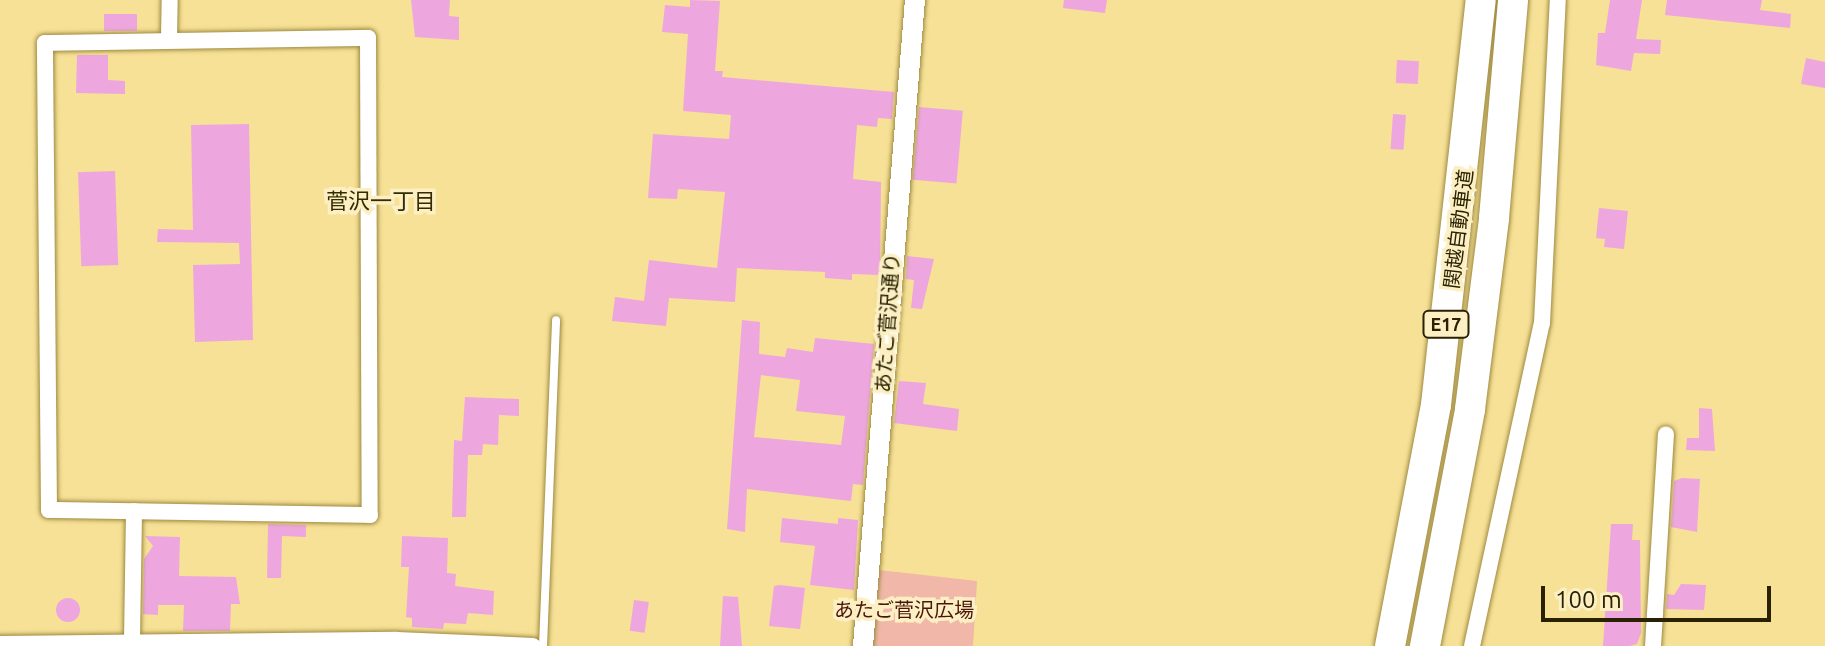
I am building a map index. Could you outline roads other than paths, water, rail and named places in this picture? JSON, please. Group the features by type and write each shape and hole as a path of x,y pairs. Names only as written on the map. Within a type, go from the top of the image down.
{"highway":[{"name":"関越自動車道","path":"1390,646 1436,405 1481,0"},
{"name":"関越自動車道","path":"1425,646 1470,409 1494,218 1513,0"}],"street":[{"path":"169,39 170,0"},
{"name":"あたご菅沢通り","path":"863,646 915,0"},
{"path":"1472,646 1542,323 1558,0"},
{"path":"368,38 370,515 49,510 45,43 169,39 368,38"},
{"path":"1653,646 1666,434"},
{"path":"132,640 134,511"},
{"path":"0,644 60,645 132,640 397,640 533,646"}],"lane":[{"path":"543,646 556,320"}],"district":[{"name":"菅沢一丁目","path":"381,201"}],"park label":[{"name":"あたご菅沢広場","path":"904,609"}]}
